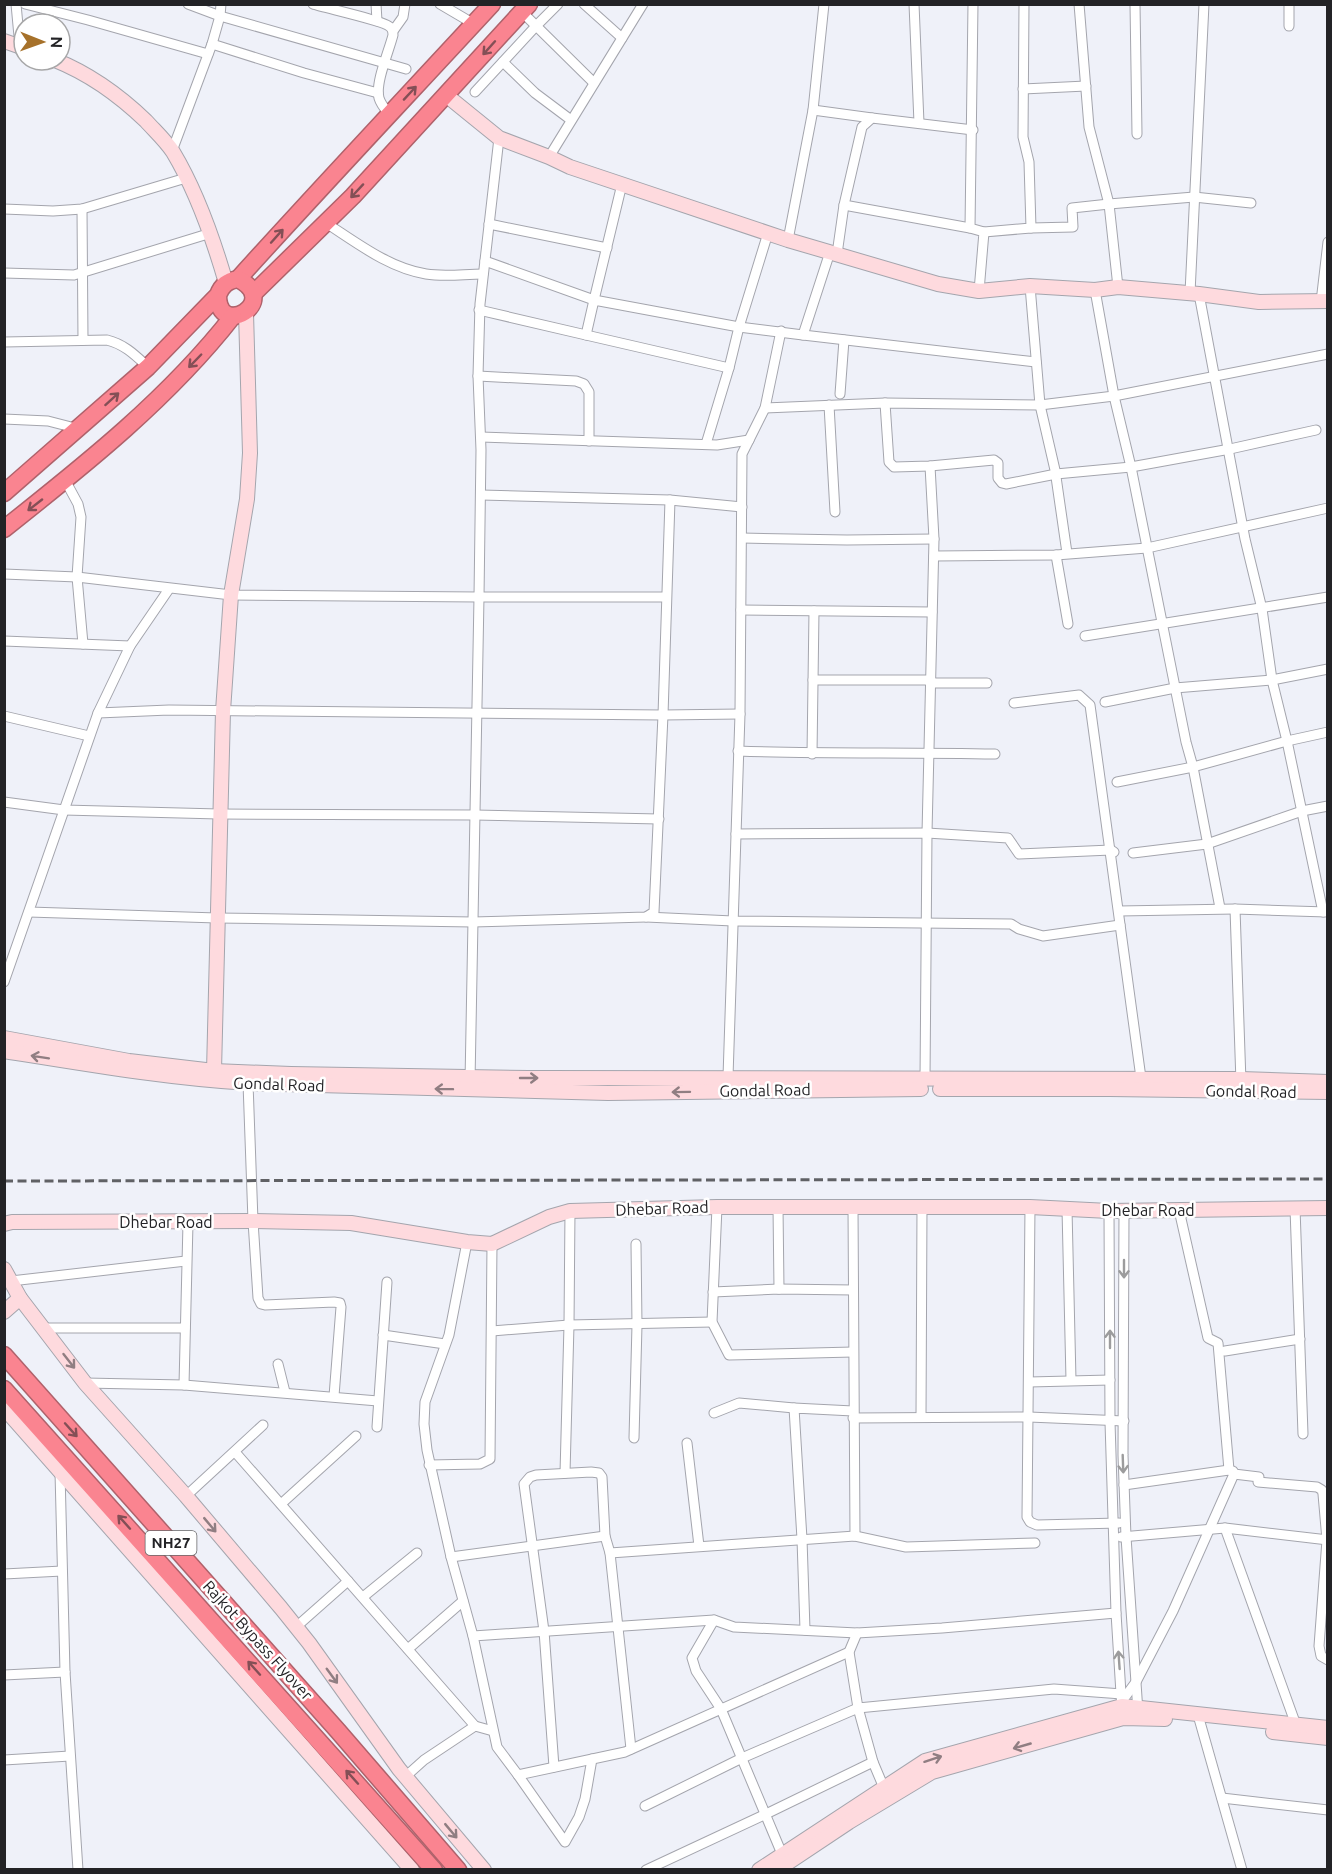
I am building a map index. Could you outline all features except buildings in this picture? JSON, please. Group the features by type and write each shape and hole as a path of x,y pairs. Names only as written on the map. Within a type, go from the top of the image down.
{"highway":[{"path":"4,493 148,367 390,115 492,4"},
{"path":"4,529 65,480 174,383 239,314 250,308 253,294 326,223 525,8"},
{"path":"239,314 226,313 218,301 227,286 245,283 253,294"},
{"name":"Rajkot Bypass Flyover","path":"4,1354 390,1792"},
{"name":"Rajkot Bypass Flyover","path":"4,1389 321,1743 376,1818"},
{"name":"NH27","path":"390,1792 458,1869"},
{"name":"NH27","path":"376,1818 409,1842 434,1869"},
{"path":"409,1842 413,1869"}],"street":[{"path":"26,4 208,54"},
{"path":"188,4 220,16 406,69"},
{"path":"172,151 212,44 222,4"},
{"path":"313,4 341,8 389,25 393,31"},
{"path":"376,4 377,21"},
{"path":"390,115 380,102 378,93 393,31 403,17 405,4"},
{"path":"440,4 474,24"},
{"path":"476,92 558,4"},
{"path":"585,4 622,38"},
{"path":"549,157 643,4"},
{"path":"788,240 813,110 824,4"},
{"path":"914,4 919,123"},
{"path":"970,228 974,4"},
{"path":"1024,4 1023,137 1029,162 1030,228"},
{"path":"1079,4 1089,127 1109,204 1118,287"},
{"path":"1135,4 1137,134"},
{"path":"1119,911 1235,909 1325,912 1323,886 1302,811 1272,680 1262,609 1243,528 1230,449 1195,293 1194,197 1204,4"},
{"path":"1289,4 1289,26"},
{"path":"525,8 536,26 594,83"},
{"path":"212,44 378,93"},
{"path":"503,62 535,93 571,120"},
{"path":"72,68 119,96 172,151 211,232 227,286"},
{"path":"1023,89 1086,86"},
{"path":"446,95 499,138 570,167 788,240 938,284 979,291 1030,286 1095,290 1118,287 1195,293 1259,302 1324,302 1328,242"},
{"path":"813,110 973,130"},
{"path":"803,335 834,253 862,127 872,118"},
{"path":"470,1083 480,597 479,310 499,138"},
{"path":"4,209 82,209 186,178"},
{"path":"586,335 621,184"},
{"path":"844,205 984,232 1073,227 1072,208 1194,197 1251,203"},
{"path":"82,209 83,340"},
{"path":"326,223 392,263 411,270 439,275 483,274"},
{"path":"489,224 607,248"},
{"path":"4,273 64,276 82,273 211,232"},
{"path":"979,291 984,232"},
{"path":"706,444 768,233"},
{"path":"485,261 594,300 739,327 1036,362"},
{"path":"1030,286 1040,405 1056,474 1067,553"},
{"path":"1095,290 1114,396 1131,467 1193,767 1220,909"},
{"path":"479,310 729,368"},
{"path":"213,1071 223,711 231,595 249,479 250,453 239,314"},
{"path":"728,1077 740,714 742,454 765,408 781,331"},
{"path":"4,342 107,340 118,343 148,367"},
{"path":"840,394 844,340"},
{"path":"765,408 885,403 1040,405 1114,396 1328,354"},
{"path":"478,376 576,381 584,384 589,392 589,441"},
{"path":"885,403 891,465 894,467 930,466 994,460 998,463 998,478 1006,484 1056,474 1131,467 1316,430"},
{"path":"829,405 835,512"},
{"path":"4,419 48,421 79,429"},
{"path":"481,437 717,445 749,440"},
{"path":"925,1079 927,833 934,556 930,466"},
{"path":"65,480 78,504 81,517 77,578 83,644"},
{"path":"481,495 670,500 742,507"},
{"path":"646,917 654,912 656,901 670,500"},
{"path":"934,556 1056,555 1147,548 1328,508"},
{"path":"742,538 934,539"},
{"path":"1056,555 1068,624"},
{"path":"4,574 77,578 231,595 666,597"},
{"path":"4,982 98,713 130,646 169,589"},
{"path":"1085,636 1328,597"},
{"path":"741,610 932,612"},
{"path":"812,754 814,611"},
{"path":"4,641 130,646"},
{"path":"1105,702 1175,688 1272,680 1328,669"},
{"path":"813,680 987,683"},
{"path":"1014,703 1079,695 1090,705 1112,851 1141,1078"},
{"path":"98,713 223,711 740,714"},
{"path":"4,716 89,736"},
{"path":"1117,782 1193,767 1328,732"},
{"path":"738,751 812,754 929,752 995,754"},
{"path":"4,802 64,810 659,819"},
{"path":"1133,853 1207,844 1302,811 1328,806"},
{"path":"735,834 927,833 1008,838 1019,854 1112,851"},
{"path":"1235,909 1241,1085"},
{"path":"28,912 473,922 646,917 733,921 927,922 1011,924 1019,929 1043,936 1120,925"},
{"path":"4,945 15,948"},
{"path":"4,1038 129,1061 213,1071 470,1083 728,1077 1141,1078 1241,1085 1328,1082"},
{"name":"Gondal Road","path":"4,1051 202,1080 248,1083 470,1083 608,1093 1241,1085 1328,1092"},
{"path":"248,1083 258,1298 261,1304 265,1305 340,1303 341,1316 334,1396"},
{"path":"717,1207 712,1322 729,1355 853,1352"},
{"name":"Dhebar Road","path":"4,1224 12,1222 253,1221 365,1224 467,1242 492,1244 549,1217 570,1211 717,1207 1030,1208 1109,1211 1328,1208"},
{"path":"778,1207 779,1289"},
{"path":"853,1207 855,1536"},
{"path":"921,1417 922,1207"},
{"path":"1030,1208 1027,1517 1036,1525 1125,1523"},
{"path":"1294,1208 1303,1434"},
{"path":"1067,1209 1071,1380"},
{"path":"777,1869 858,1816 932,1772 1122,1705 1173,1611 1231,1472 1218,1343 1208,1338 1179,1210"},
{"path":"565,1473 570,1211"},
{"path":"1109,1211 1110,1422 1116,1613 1122,1705"},
{"path":"1124,1211 1123,1455 1125,1523 1138,1713"},
{"path":"184,1385 188,1223"},
{"path":"467,1242 451,1327 428,1394 424,1424 429,1465 473,1636 493,1731 497,1747 565,1842 579,1817 585,1799 592,1759"},
{"path":"429,1465 480,1464 490,1459 492,1244"},
{"path":"634,1438 637,1325 636,1244"},
{"path":"186,1261 8,1275 20,1298 85,1383 186,1496 296,1627 405,1777 484,1869"},
{"path":"377,1427 387,1282"},
{"path":"713,1292 779,1289 853,1290"},
{"path":"4,1312 20,1298"},
{"path":"492,1331 569,1325 712,1322"},
{"path":"43,1328 185,1328"},
{"path":"383,1335 445,1344"},
{"path":"1225,1351 1300,1339"},
{"path":"278,1364 285,1392"},
{"path":"1029,1382 1110,1380"},
{"path":"85,1383 184,1385 378,1401"},
{"path":"714,1413 739,1403 853,1414 1124,1421"},
{"path":"794,1408 805,1630"},
{"path":"5,1409 376,1818 413,1869"},
{"path":"186,1496 263,1425"},
{"path":"281,1504 356,1436"},
{"path":"687,1443 699,1546"},
{"path":"235,1452 475,1726 493,1731"},
{"path":"60,1472 65,1672 78,1869"},
{"path":"1124,1485 1231,1472 1258,1480 1317,1487 1322,1490 1327,1540 1319,1646 1321,1656 1328,1660"},
{"path":"554,1767 544,1631 524,1485 530,1477 536,1475 599,1473 602,1477 605,1536 610,1553 631,1749"},
{"path":"1114,1537 1225,1528 1327,1540"},
{"path":"1225,1528 1296,1725"},
{"path":"451,1557 605,1536"},
{"path":"610,1553 855,1536 906,1547 1035,1543"},
{"path":"363,1597 417,1553"},
{"path":"4,1574 62,1571"},
{"path":"296,1627 348,1581"},
{"path":"408,1649 463,1601"},
{"path":"473,1636 714,1620 734,1627 857,1633 1116,1613"},
{"path":"714,1620 692,1658 696,1671 722,1709 782,1854"},
{"path":"857,1633 849,1652 858,1708 873,1762 884,1788"},
{"path":"518,1775 631,1749 849,1652"},
{"path":"4,1675 65,1672"},
{"path":"645,1806 742,1758 858,1708 1054,1689 1122,1705 1138,1713 1328,1728"},
{"path":"759,1869 925,1761 1122,1705"},
{"path":"1199,1719 1328,1738"},
{"path":"1199,1719 1244,1869"},
{"path":"390,1792 424,1760 475,1726"},
{"path":"4,1760 70,1756"},
{"path":"646,1869 873,1762"},
{"path":"1222,1798 1328,1810"}],"railway":[{"path":"4,1181 1328,1179"}]}
